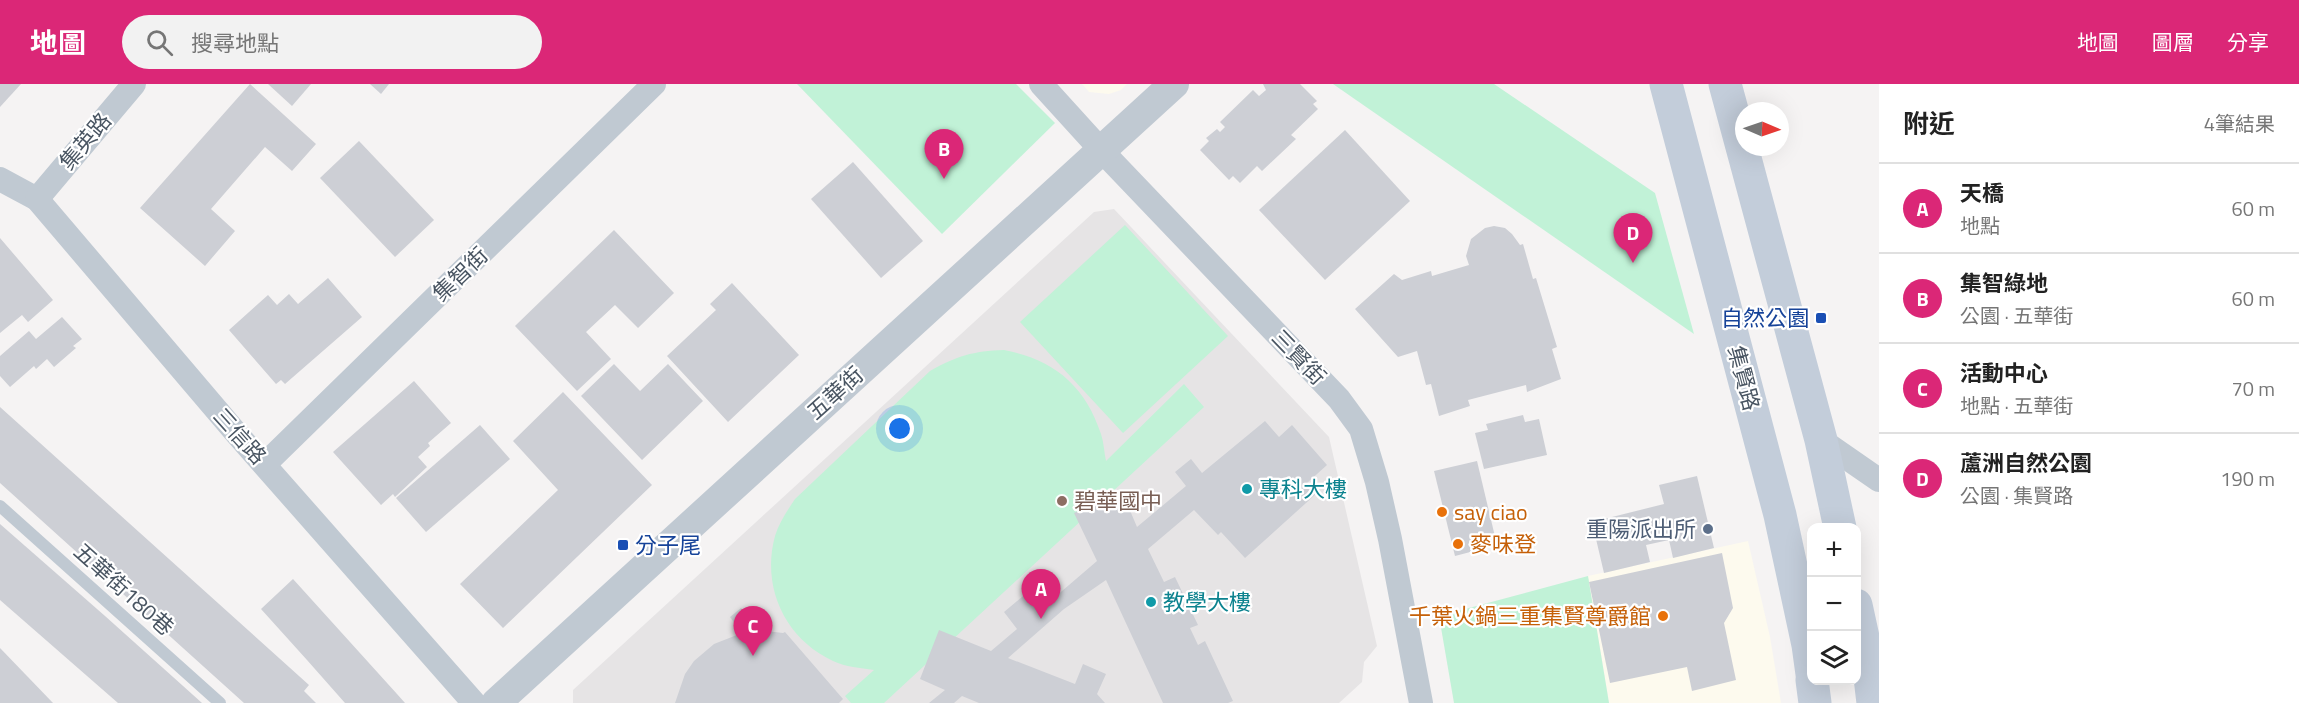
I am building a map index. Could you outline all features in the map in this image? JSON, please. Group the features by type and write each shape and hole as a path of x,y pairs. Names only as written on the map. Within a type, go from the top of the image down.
{"main road":[{"name":"集賢路","path":"1666,84 1780,515 1807,640"},
{"path":"1725,84 1821,440 1839,523"},
{"path":"1861,623 1869,660 1873,703"},
{"path":"1813,685 1815,703"}],"street":[{"name":"集英路","path":"37,199 134,84"},
{"name":"集智街","path":"265,464 654,84"},
{"name":"三賢街","path":"1041,84 1339,399 1361,429 1387,528 1413,698"},
{"name":"五華街","path":"496,703 1174,84"},
{"name":"三信路","path":"0,179 37,199 474,703"},
{"path":"1821,440 1879,480"}],"lane":[{"name":"五華街180巷","path":"0,506 220,703"}],"shaded area":[{"path":"1082,84 1127,84 1121,90 1109,94 1089,92"},
{"name":"碧華國中","path":"1114,209 1329,437 1377,646 1364,662 1362,682 1339,703 573,703 573,690 1094,212"},
{"path":"1748,541 1770,637 1781,703 1609,703 1588,576"}],"green space":[{"path":"797,84 1016,84 1055,123 942,234"},
{"path":"1333,84 1494,84 1655,193 1694,334"},
{"path":"1125,225 1228,336 1123,433 1020,322"},
{"path":"1004,350 1038,360 1065,377 1076,388 1094,417 1102,437 1106,461 1184,384 1204,407 884,703 851,703 845,696 874,670 833,661 816,651 790,625 781,609 771,574 775,536 779,526 795,499 930,371 966,355"},
{"path":"1588,576 1609,703 1454,703 1439,616"}],"building":[{"path":"0,84 21,84 0,107"},
{"path":"250,84 316,144 292,171 265,147 211,209 235,231 205,266 140,208"},
{"path":"268,84 311,84 292,106"},
{"path":"370,84 389,84 381,94"},
{"path":"1263,84 1300,84 1317,101 1313,104 1318,109 1291,135 1296,139 1262,171 1257,166 1240,183 1233,176 1229,180 1200,150 1209,141 1206,138 1217,129 1220,132 1225,127 1220,122 1253,90 1259,96 1266,90"},
{"path":"1345,130 1410,201 1325,280 1259,210"},
{"path":"359,141 434,220 395,257 320,178"},
{"path":"853,162 923,241 881,278 811,199"},
{"path":"1494,226 1505,228 1520,245 1523,244 1557,347 1552,349 1561,379 1527,392 1526,385 1468,400 1470,406 1439,416 1431,384 1426,385 1417,351 1398,357 1355,309 1394,274 1402,280 1431,271 1432,276 1469,265 1466,256 1471,239 1485,228"},
{"path":"614,230 674,293 638,328 615,305 586,332 611,359 577,391 515,326"},
{"path":"0,238 53,300 28,322 22,315 0,333"},
{"path":"328,278 362,317 285,384 281,380 276,384 229,330 268,295 277,305 289,294 298,304"},
{"path":"732,283 799,355 728,422 667,356 716,310 710,304"},
{"path":"62,317 82,339 73,346 76,348 54,367 47,359 36,369 34,366 10,387 0,376 0,356 29,331 36,339"},
{"path":"614,364 640,391 668,364 703,401 642,460 581,396"},
{"path":"414,381 451,423 428,443 430,446 418,457 427,467 395,497 393,494 381,505 333,452"},
{"path":"563,392 652,485 503,628 460,584 558,490 513,441"},
{"path":"0,407 309,685 304,691 316,703 244,703 0,483"},
{"path":"1523,415 1525,422 1539,419 1547,455 1484,469 1475,433 1488,430 1486,424"},
{"path":"1265,421 1279,437 1292,425 1327,465 1307,483 1316,494 1245,558 1221,532 1218,535 1194,510 1148,549 1164,582 1175,577 1198,625 1190,628 1198,645 1205,641 1233,701 1228,703 1163,703 1106,580 1064,609 1008,658 1075,684 1083,664 1106,674 1097,694 1105,703 979,703 962,696 954,703 929,703 945,690 920,679 939,630 991,651 1017,629 1004,612 1041,581 1055,597 1097,561 1074,513 1116,493 1121,504 1126,501 1137,527 1186,486 1175,472 1191,459 1202,473"},
{"path":"480,425 510,459 426,532 396,498"},
{"path":"1477,461 1497,545 1455,556 1434,471"},
{"path":"1697,476 1714,548 1673,558 1669,540 1646,545 1650,562 1604,573 1592,522 1664,504 1659,485"},
{"path":"0,524 202,703 118,703 0,600"},
{"name":"千葉火鍋三重集賢尊爵館","path":"1722,553 1733,608 1724,623 1736,680 1692,691 1687,667 1610,683 1589,582"},
{"path":"293,579 405,703 345,703 261,609"},
{"path":"741,608 758,630 785,632 843,699 839,703 675,703 685,674 694,661 714,644 742,633 730,617"},
{"path":"0,648 53,703 0,703"}],"place":[{"name":"集智綠地","path":"944,179"},
{"name":"蘆洲自然公園","path":"1633,263"},
{"name":"自然公園","path":"1821,318"},
{"name":"專科大樓","path":"1247,489"},
{"name":"碧華國中","path":"1062,501"},
{"name":"say ciao","path":"1442,512"},
{"name":"重陽派出所","path":"1708,529"},
{"name":"麥味登","path":"1458,544"},
{"name":"分子尾","path":"623,545"},
{"name":"教學大樓","path":"1151,602"},
{"name":"千葉火鍋三重集賢尊爵館","path":"1663,616"},
{"name":"天橋","path":"1041,619"},
{"name":"活動中心","path":"753,656"}]}
